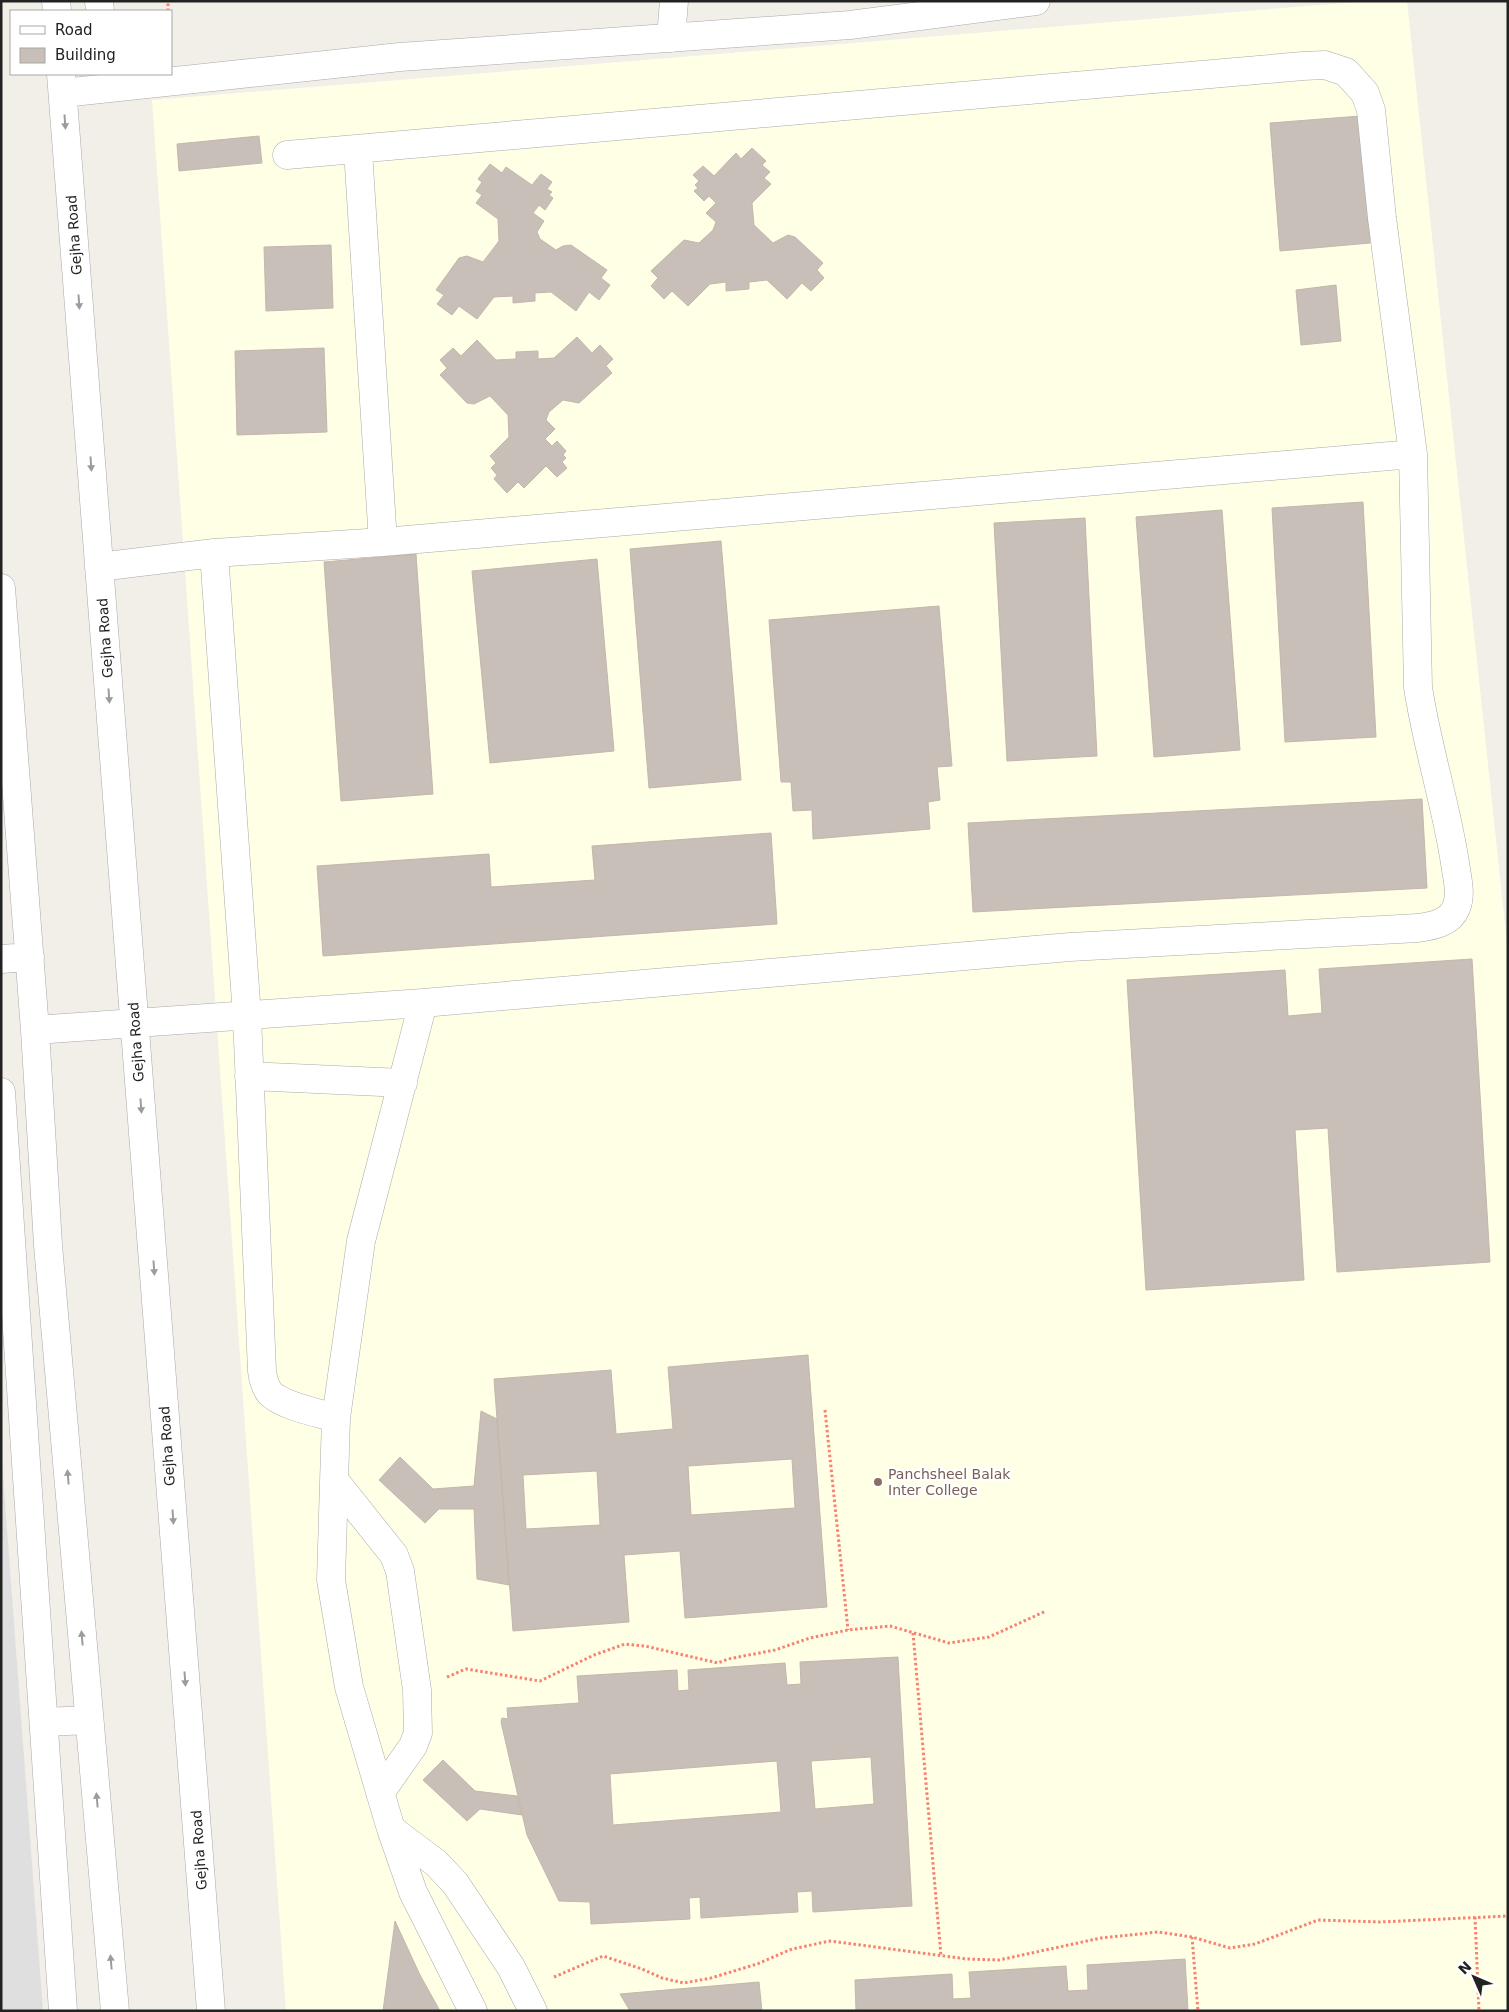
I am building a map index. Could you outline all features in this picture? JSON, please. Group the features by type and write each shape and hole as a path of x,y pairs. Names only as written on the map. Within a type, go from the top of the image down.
{"street":[{"path":"671,38 674,1"},
{"path":"62,83 850,25 1036,1"},
{"path":"35,1030 423,1003 1070,947 1418,928 1432,926 1447,920 1456,910 1460,896 1449,824 1421,710 1418,688 1413,454 1382,218 1371,110 1365,93 1346,72 1325,65 287,156"},
{"name":"Gejha Road","path":"62,83 211,2011"},
{"path":"358,150 383,542"},
{"path":"99,567 214,552 383,542 1413,454"},
{"path":"214,552 247,1016 262,1371 264,1383 270,1392 280,1400 336,1418"},
{"path":"1,588 12,889 30,958 48,1245 115,2011"},
{"path":"1,959 30,958"},
{"path":"423,1003 361,1241 336,1418 331,1580 349,1687 391,1829 413,1892 473,2011"},
{"path":"249,1076 403,1083"},
{"path":"1,1092 64,2011"},
{"path":"335,1481 394,1555 400,1571 417,1690 418,1733 413,1746 380,1793"},
{"path":"44,1722 90,1720"},
{"path":"391,1829 436,1863 455,1883 511,1967 528,2001"}],"path":[{"path":"825,1410 848,1630"},
{"path":"417,1690 466,1669 540,1681 594,1655 625,1644 644,1646 718,1663 728,1659 775,1650 810,1638 848,1630 890,1626 949,1643 989,1637 1046,1611"},
{"path":"913,1633 941,1956"},
{"path":"528,2001 603,1956 662,1978 684,1983 739,1970 792,1949 830,1941 967,1959 999,1960 1101,1938 1158,1932 1192,1937 1230,1948 1255,1944 1318,1920 1380,1922 1508,1916"},
{"path":"1475,1917 1479,2011"},
{"path":"1192,1937 1198,2011"}],"shaded area":[{"name":"Panchsheel Balak Inter College","path":"1369,1 1407,1 1508,953 1508,2011 286,2011 152,100"},
{"path":"1,1449 43,2011 1,2011"}],"building":[{"path":"1360,116 1370,243 1280,251 1270,123"},
{"path":"259,136 262,163 179,171 177,144"},
{"path":"752,148 766,161 762,165 770,172 764,178 771,184 752,203 754,225 773,243 788,235 795,237 823,263 817,270 824,278 811,291 802,283 787,299 767,280 749,282 749,289 726,291 726,282 710,284 688,306 672,291 664,299 651,286 658,278 651,271 684,240 699,243 713,230 716,222 706,213 716,203 709,196 704,201 694,191 698,188 695,185 699,181 693,175 703,166 714,176 736,153 741,159"},
{"path":"490,164 502,173 506,167 532,185 541,174 552,182 547,189 552,192 549,195 553,198 545,210 539,205 533,213 544,221 537,232 540,239 556,250 563,246 571,245 607,270 601,278 610,285 599,300 589,292 576,311 551,292 535,293 535,301 513,303 513,296 494,297 477,319 459,306 452,315 437,304 444,295 436,290 459,258 467,256 483,262 499,241 498,219 476,203 482,195 476,191 482,182 478,179"},
{"path":"331,245 333,308 266,311 264,247"},
{"path":"1336,285 1341,341 1301,345 1296,290"},
{"path":"577,337 592,353 600,345 613,359 606,366 612,373 579,403 563,400 549,412 546,420 555,429 545,439 552,446 557,441 566,451 563,455 566,458 562,462 567,468 557,477 546,466 524,488 518,482 507,493 494,479 497,475 491,468 496,463 490,456 509,437 508,415 490,396 474,404 467,403 440,375 447,368 440,360 453,348 461,356 477,340 496,360 516,359 516,352 538,351 538,359 554,358"},
{"path":"324,348 327,432 237,435 235,351"},
{"path":"1363,502 1376,737 1285,742 1272,508"},
{"path":"1222,510 1240,750 1154,757 1136,517"},
{"path":"1085,518 1097,756 1007,761 994,523"},
{"path":"721,541 741,780 649,788 630,549"},
{"path":"416,554 433,794 341,801 324,562"},
{"path":"597,559 614,751 490,763 472,571"},
{"path":"939,606 952,766 937,767 940,800 928,802 930,829 813,839 812,810 793,811 791,782 781,782 769,620"},
{"path":"1422,799 1427,888 973,912 968,823"},
{"path":"771,833 777,924 323,956 317,866 489,854 491,887 595,880 592,846"},
{"path":"1472,959 1490,1262 1337,1272 1328,1128 1295,1130 1304,1280 1146,1290 1127,980 1285,970 1288,1016 1322,1013 1319,969"},
{"path":"808,1355 827,1607 685,1618 680,1551 624,1555 629,1622 513,1631 494,1379 611,1370 616,1434 673,1429 668,1367","holes":["792,1459 795,1508 691,1515 688,1466","597,1471 600,1525 526,1529 523,1475"]},
{"path":"481,1411 497,1419 509,1585 477,1579 474,1509 439,1509 425,1523 379,1480 400,1457 433,1489 474,1486"},
{"path":"898,1657 912,1906 813,1912 812,1891 797,1892 798,1912 701,1918 700,1897 689,1898 690,1919 591,1924 590,1902 559,1901 527,1835 501,1722 502,1718 508,1719 507,1708 579,1703 577,1676 677,1670 678,1691 689,1690 688,1670 785,1663 787,1685 801,1684 800,1662","holes":["871,1757 874,1804 815,1809 811,1761","777,1761 781,1812 613,1825 610,1774"]},
{"path":"443,1760 475,1791 517,1796 522,1815 480,1809 467,1821 423,1780"},
{"path":"395,1921 420,1975 440,2011 383,2011"},
{"path":"1185,1959 1188,2011 856,2011 855,1980 952,1974 953,1999 971,1998 969,1972 1066,1966 1068,1991 1088,1990 1087,1965"},
{"path":"759,1982 762,2011 630,2011 620,1994"}],"place":[{"name":"Panchsheel Balak Inter College","path":"878,1482"}]}
